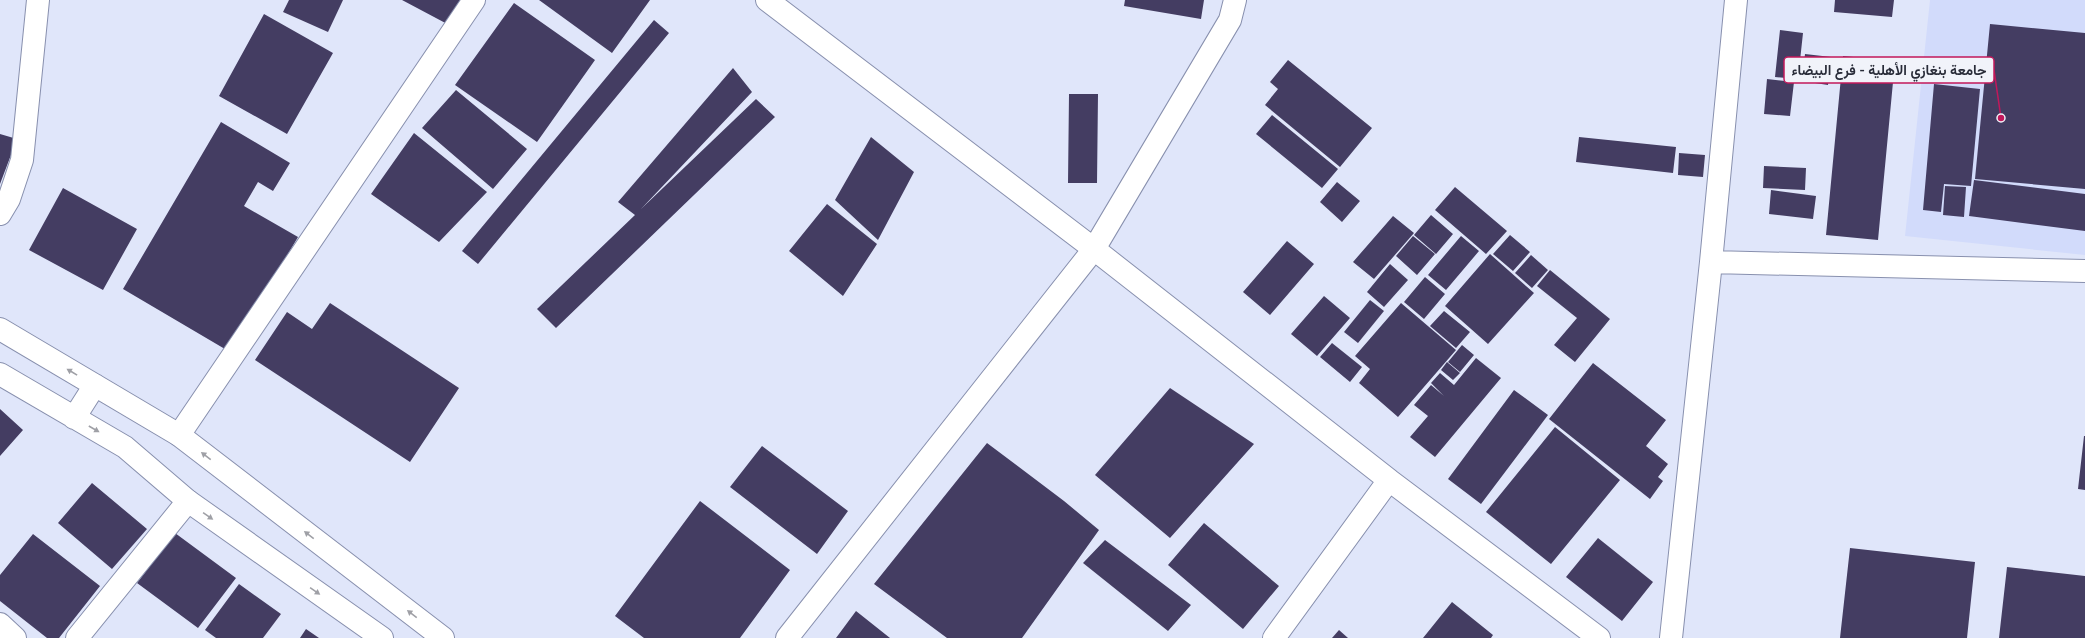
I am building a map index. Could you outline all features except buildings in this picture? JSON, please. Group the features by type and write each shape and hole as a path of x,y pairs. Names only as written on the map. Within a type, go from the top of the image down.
{"street":[{"path":"0,214 9,200 22,160 38,0"},
{"path":"179,435 474,0"},
{"path":"767,0 1094,249 1389,480 1599,638"},
{"path":"787,638 1094,249 1230,20 1235,0"},
{"path":"1671,638 1711,262 1736,0"},
{"path":"1711,262 2085,271"},
{"path":"0,329 179,435 443,638"},
{"path":"0,374 125,447 188,502 382,638"},
{"path":"74,418 95,385"},
{"path":"1274,638 1389,480"},
{"path":"77,638 188,502"},
{"path":"0,624 15,638"}],"shaded area":[{"path":"1930,0 2085,0 2085,255 1905,236"}],"place":[{"name":"جامعة بنغازي الأهلية - فرع البيضاء","path":"2001,118"}]}
